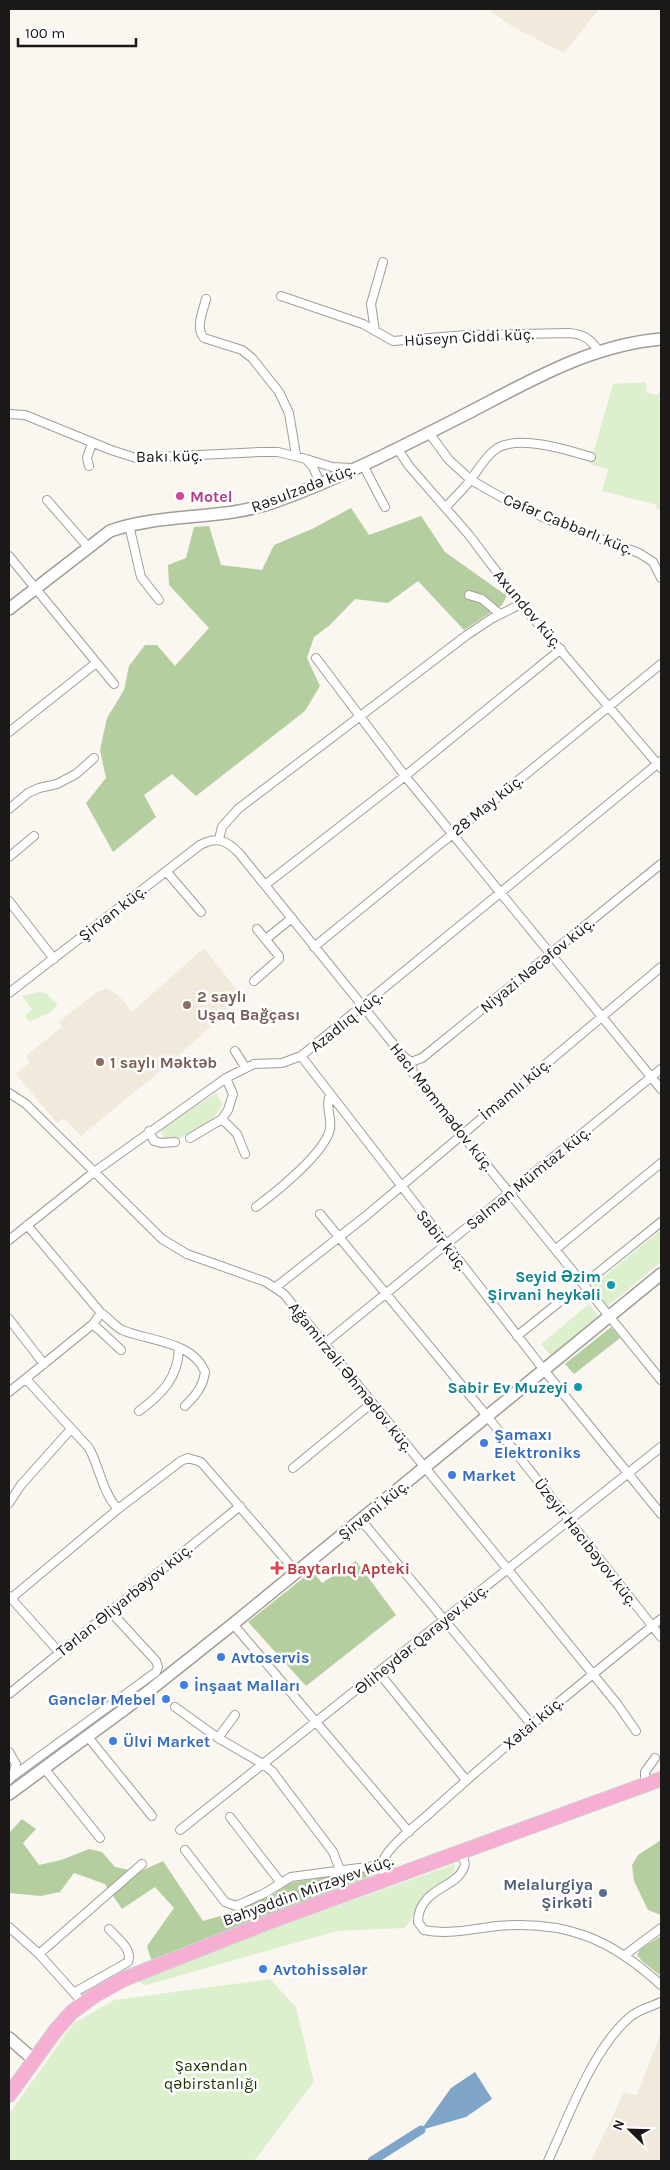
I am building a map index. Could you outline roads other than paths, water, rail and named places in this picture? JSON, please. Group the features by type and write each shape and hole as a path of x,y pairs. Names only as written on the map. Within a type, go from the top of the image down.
{"highway":[{"name":"Bəhyəddin Mirzəyev küç.","path":"9,2095 79,1998 266,1923 661,1779"}],"main road":[{"name":"Rəsulzadə küç.","path":"9,609 110,531 129,525 252,509 277,502 360,466 429,433 540,376 599,351 632,342 661,339"},
{"name":"Şirvani küç.","path":"9,1794 234,1624 661,1274"},
{"path":"9,2038 34,2060"}],"street":[{"path":"375,331 371,304 383,262"},
{"name":"Hüseyn Ciddi küç.","path":"281,296 354,321 393,341 466,335 568,333 582,334 590,338 599,351"},
{"path":"206,299 199,329 201,334 204,338 242,350 252,358 279,392 289,413 296,455"},
{"name":"Bakı küç.","path":"9,414 24,416 136,458 260,452 296,455 332,467 360,466"},
{"name":"Cəfər Cabbarlı küç.","path":"429,433 449,460 471,480 508,501 547,519 639,553 653,562 661,578"},
{"path":"89,466 87,458 92,443"},
{"path":"446,508 471,480 489,454 510,443 555,447 591,457"},
{"name":"Axundov küç.","path":"397,448 409,466 470,535 520,604 660,764"},
{"path":"306,459 313,467 320,484"},
{"path":"360,466 386,507"},
{"path":"47,500 88,547"},
{"path":"129,525 141,577 160,600"},
{"path":"9,556 114,684"},
{"path":"469,595 482,599 500,614"},
{"path":"219,839 222,827 238,808 468,635 500,614 520,604"},
{"path":"265,884 405,776 561,649"},
{"path":"316,658 405,776 661,1089"},
{"path":"9,732 96,662"},
{"name":"28 May küç.","path":"314,947 661,664"},
{"path":"9,809 39,788 57,784 76,774 94,758"},
{"name":"Azadlıq küç.","path":"9,1240 94,1172 226,1078 245,1067 262,1063 287,1062 301,1056 660,764"},
{"path":"9,857 34,836"},
{"name":"Şirvan küç.","path":"9,993 200,845 209,840 219,839"},
{"name":"Hacı Məmmədov küç.","path":"219,839 226,841 239,853 403,1056 411,1062 413,1073 661,1380"},
{"name":"Niyazi Nəcəfov küç.","path":"411,1062 422,1058 661,864"},
{"path":"166,871 201,912"},
{"path":"9,902 54,959"},
{"path":"266,939 292,918"},
{"path":"254,981 279,959 279,956 257,929"},
{"name":"İmamlı küç.","path":"276,1287 339,1238 661,967"},
{"path":"235,1052 245,1067"},
{"name":"Sabir küç.","path":"301,1056 544,1370 661,1514"},
{"name":"Salman Mümtaz küç.","path":"324,1344 661,1069"},
{"path":"190,1138 222,1119 228,1110 233,1094 226,1078"},
{"name":"Ağamirzəli Əhmədov küç.","path":"9,1093 26,1104 157,1234 170,1244 197,1258 276,1287 284,1294 623,1711 636,1731"},
{"path":"256,1207 283,1187 326,1140 330,1129 328,1101 330,1095"},
{"path":"222,1119 237,1134 245,1154"},
{"path":"149,1131 154,1140 161,1143 175,1142"},
{"path":"556,1249 661,1163"},
{"name":"Üzeyir Hacıbəyov küç.","path":"320,1214 487,1416 661,1637"},
{"path":"584,1284 661,1222"},
{"path":"27,1225 101,1313 121,1329 179,1348 198,1360 205,1372 201,1388 185,1406"},
{"path":"518,1336 558,1303"},
{"path":"9,1392 93,1324 101,1313"},
{"path":"9,1319 44,1364"},
{"path":"93,1324 121,1350"},
{"path":"139,1411 157,1397 167,1386 178,1362 179,1348"},
{"path":"26,1379 89,1448 95,1459 107,1494 118,1509"},
{"path":"293,1468 372,1403"},
{"path":"9,1503 21,1485 71,1429"},
{"name":"Əliheydər Qarayev küç.","path":"180,1830 661,1447"},
{"path":"59,1652 10,1598 118,1509 181,1461 188,1458 201,1462 297,1573"},
{"name":"Tərlan Əliyarbəyov küç.","path":"9,1694 240,1506"},
{"path":"361,1520 531,1724"},
{"path":"11,1778 156,1672 158,1667 156,1661 110,1611"},
{"name":"Xətai küç.","path":"382,1865 389,1851 466,1780 531,1724 661,1619"},
{"path":"234,1624 410,1832"},
{"path":"379,1673 466,1780"},
{"path":"175,1707 218,1738 263,1764 280,1780 333,1852 340,1870"},
{"path":"218,1738 235,1715"},
{"path":"88,1736 152,1816"},
{"path":"9,1752 16,1764 11,1778"},
{"path":"645,1785 645,1772 655,1758"},
{"path":"44,1768 100,1838"},
{"path":"230,1817 281,1883"},
{"path":"185,1850 225,1902 236,1906 291,1877 382,1865 386,1879"},
{"path":"462,1852 465,1865 464,1870 431,1895 419,1911 418,1922 424,1930 447,1931 520,1924 542,1925 586,1936 601,1942 625,1955 661,1985"},
{"path":"39,1954 142,1864"},
{"path":"9,1927 39,1954 79,1998 128,1962 130,1956 128,1950 109,1929"},
{"path":"625,1955 661,1928"},
{"path":"548,2161 591,2069 618,2029 638,2010 661,2002"}],"water":[{"path":"475,2072 492,2099 466,2117 421,2130 451,2088"}],"waterway":[{"path":"372,2161 421,2130"}],"place":[{"name":"Motel","path":"180,496"},
{"name":"2 saylı Uşaq Bağçası","path":"187,1005"},
{"name":"1 saylı Məktəb","path":"100,1062"},
{"name":"Seyid Əzim Şirvani heykəli","path":"611,1285"},
{"name":"Sabir Ev Muzeyi","path":"578,1387"},
{"name":"Şamaxı Elektroniks","path":"484,1443"},
{"name":"Market","path":"452,1475"},
{"name":"Baytarlıq Apteki","path":"277,1568"},
{"name":"Avtoservis","path":"221,1657"},
{"name":"İnşaat Malları","path":"184,1685"},
{"name":"Gənclər Mebel","path":"166,1699"},
{"name":"Ülvi Market","path":"113,1741"},
{"name":"Melalurgiya Şirkəti","path":"603,1893"},
{"name":"Avtohissələr","path":"263,1969"}],"park label":[{"name":"Şaxəndan qəbirstanlığı","path":"211,2074"}]}
